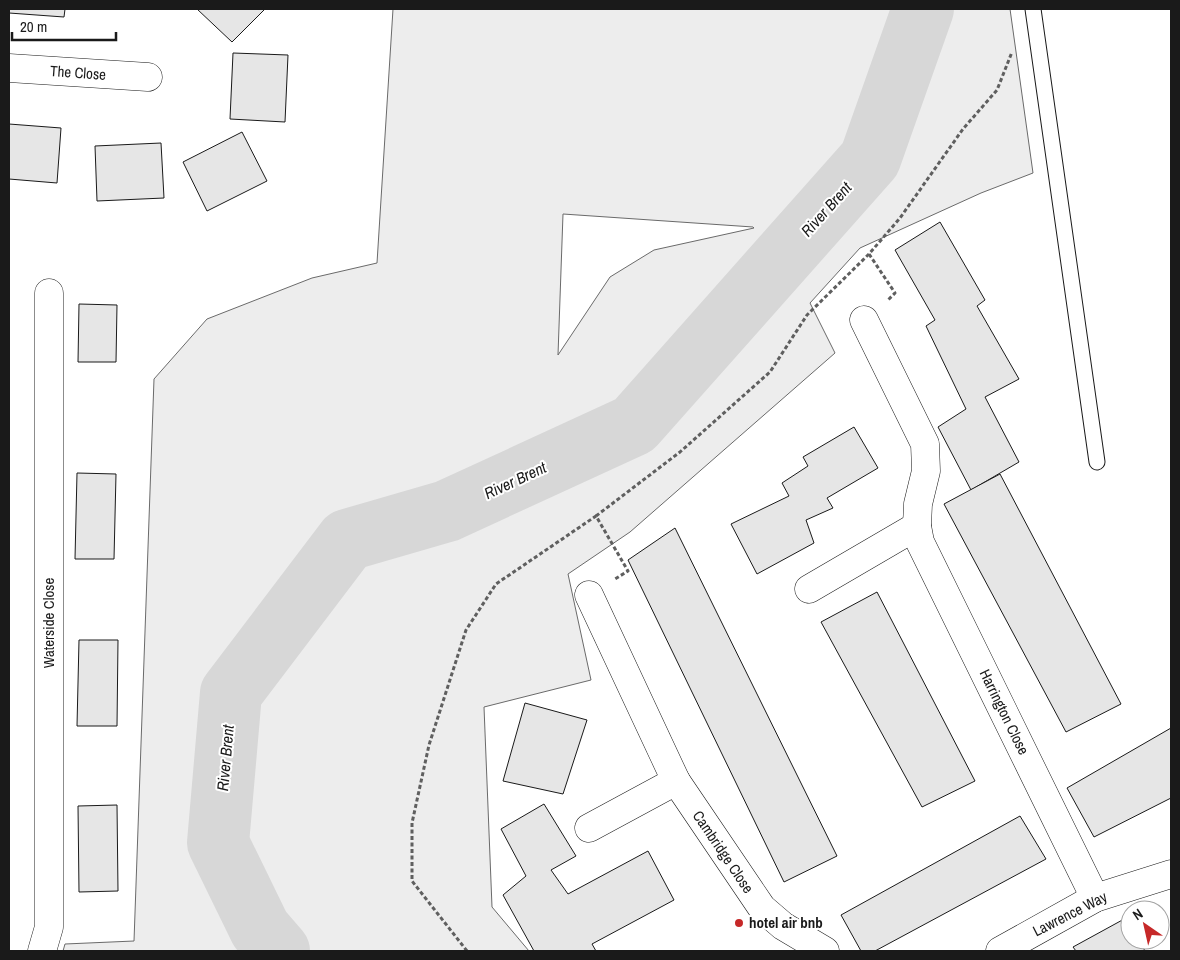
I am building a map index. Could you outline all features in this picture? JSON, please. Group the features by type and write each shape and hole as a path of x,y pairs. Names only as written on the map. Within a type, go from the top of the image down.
{"street":[{"name":"The Close","path":"9,68 148,77"},
{"name":"Waterside Close","path":"42,951 49,927 49,293"},
{"name":"Harrington Close","path":"864,320 925,444 926,471 918,504 917,526 920,542 1095,898"},
{"path":"809,589 917,526"},
{"name":"Cambridge Close","path":"589,595 676,781 762,908 783,926 825,951"},
{"path":"589,828 676,781"},
{"name":"Lawrence Way","path":"1000,951 1095,898 1171,874"}],"lane":[{"path":"1033,9 1097,462"}],"path":[{"path":"467,951 412,882 412,823 429,745 466,630 496,584 596,516 680,452 770,372 807,315 869,254 900,218 963,129 997,90 1015,44"},
{"path":"864,320 895,293 869,254"},
{"path":"589,595 628,571 596,516"}],"shaded area":[{"path":"393,9 1010,9 1033,173 981,193 860,248 810,303 835,353 630,532 568,574 591,680 484,707 492,907 529,951 63,951 65,944 134,941 154,379 207,319 312,278 377,263","holes":["563,214 753,227 654,250 610,277 558,355"]}],"building":[{"path":"9,9 65,9 64,17 9,13"},
{"path":"197,9 265,9 232,42"},
{"path":"233,53 288,55 285,122 230,119"},
{"path":"9,124 61,128 57,183 9,179"},
{"path":"242,132 267,181 207,211 183,162"},
{"path":"161,143 164,198 97,201 95,146"},
{"path":"940,222 985,300 977,306 1019,379 985,397 1019,462 971,490 938,427 966,409 926,326 935,320 895,250"},
{"path":"79,304 117,305 116,362 78,362"},
{"path":"854,427 878,468 827,498 833,508 806,520 814,543 757,574 731,524 789,496 782,483 808,466 803,457"},
{"path":"77,473 116,474 114,559 75,559"},
{"path":"1000,474 1121,704 1066,732 944,504"},
{"path":"675,528 837,856 784,882 628,560"},
{"path":"877,592 975,781 922,807 821,622"},
{"path":"79,640 118,640 117,726 77,726"},
{"path":"525,703 587,720 563,794 503,781"},
{"path":"1171,728 1171,798 1094,837 1067,788"},
{"path":"544,804 576,856 551,870 568,894 648,851 674,900 592,944 596,951 534,951 503,895 526,876 501,829"},
{"path":"117,805 118,891 79,892 78,806"},
{"path":"1020,816 1046,859 875,951 861,951 841,915"},
{"path":"1120,921 1120,950 1145,951 1076,951 1073,947"}],"waterway":[{"name":"River Brent","path":"279,951 260,929 218,843 231,693 347,540 447,511 634,425 870,159 923,9"}],"place":[{"name":"hotel air bnb","path":"739,923"}]}
